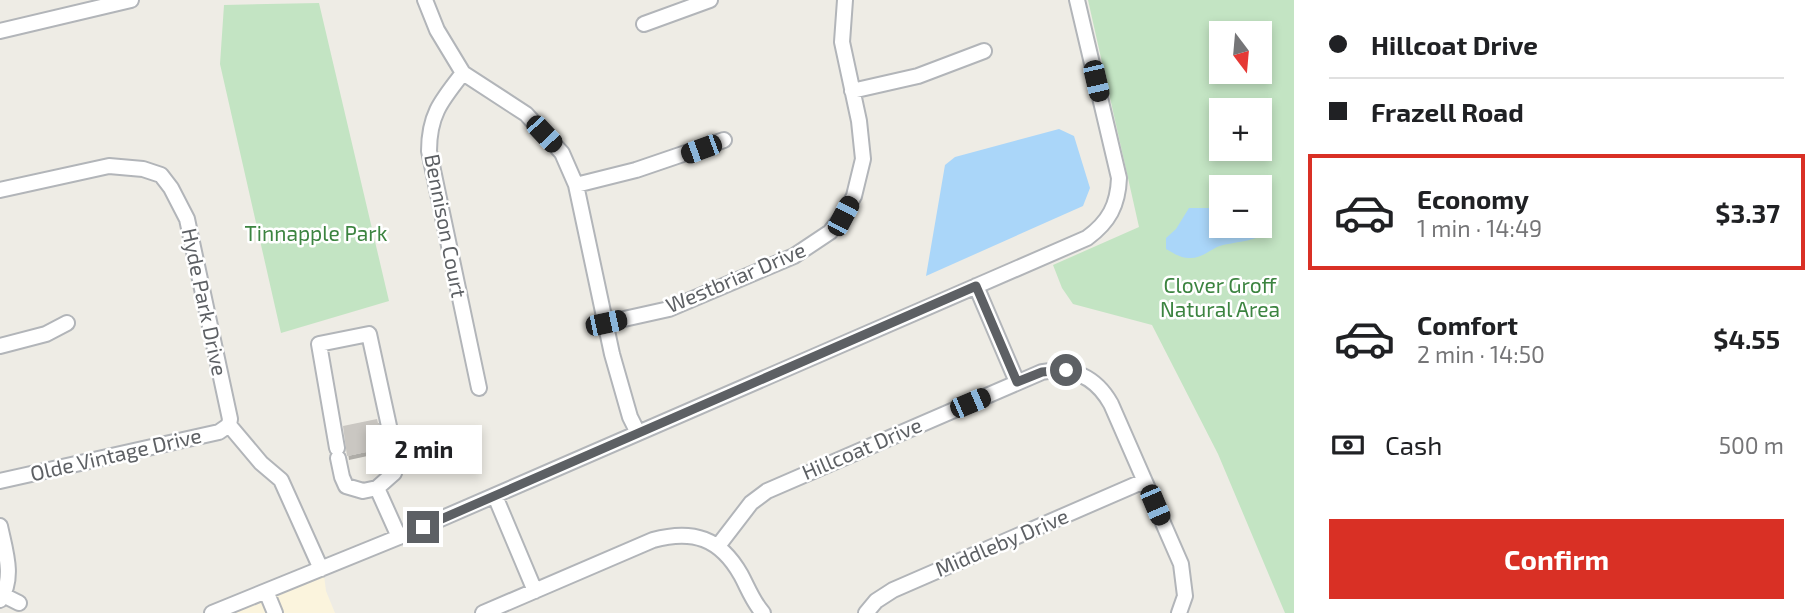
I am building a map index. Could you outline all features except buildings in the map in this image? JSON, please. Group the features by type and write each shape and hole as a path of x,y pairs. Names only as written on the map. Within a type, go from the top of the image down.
{"street":[{"path":"0,31 131,0"},
{"path":"425,0 437,30 463,73 526,114 562,153 576,185 612,354 630,416 638,433"},
{"path":"644,24 710,0"},
{"name":"Westbriar Drive","path":"606,323 681,304 794,256 830,232 843,216 854,196 863,159 842,42 845,0"},
{"path":"212,613 495,496 1087,238 1101,228 1111,214 1118,197 1119,178 1077,0"},
{"path":"852,91 918,76 984,51"},
{"name":"Bennison Court","path":"463,73 438,105 430,126 429,151 479,388"},
{"path":"576,185 636,170 724,141"},
{"name":"Hyde Park Drive","path":"0,190 109,166 143,169 162,175 172,188 187,219 230,419 229,425"},
{"path":"976,286 1017,382"},
{"path":"0,346 46,334 67,323"},
{"path":"369,334 397,463 394,473 377,488 363,491 346,486 341,477 319,344 369,334"},
{"name":"Hillcoat Drive","path":"718,546 751,503 767,491 1042,372 1066,370 1087,377 1105,393 1144,481"},
{"path":"229,425 261,463 281,480 321,569"},
{"name":"Olde Vintage Drive","path":"0,481 219,432 229,425"},
{"path":"1144,481 1181,564 1185,596 1180,611"},
{"name":"Middleby Drive","path":"866,613 876,601 893,590 1144,481"},
{"path":"377,488 399,537"},
{"path":"495,496 535,591"},
{"path":"0,526 7,560 8,584 2,597 19,603"},
{"path":"483,613 653,540 671,536 695,537 718,546 733,562 763,613"},
{"path":"266,591 275,613"}],"shaded area":[{"path":"324,575 326,591 335,613 227,613"}],"green space":[{"name":"Clover Groff Natural Area","path":"1088,0 1294,0 1294,613 1285,613 1218,454 1152,325 1073,304 1062,288 1053,265 1139,227"},
{"name":"Tinnapple Park","path":"319,3 389,301 281,333 220,64 224,5"}],"water":[{"path":"1059,129 1074,136 1090,188 1083,206 926,276 945,165 955,157"},
{"path":"1189,208 1209,208 1209,238 1255,238 1217,247 1195,258 1181,257 1166,249 1166,238 1176,229"}],"route":[{"path":"423,527 976,286 1017,382 1042,372 1066,370"}]}
